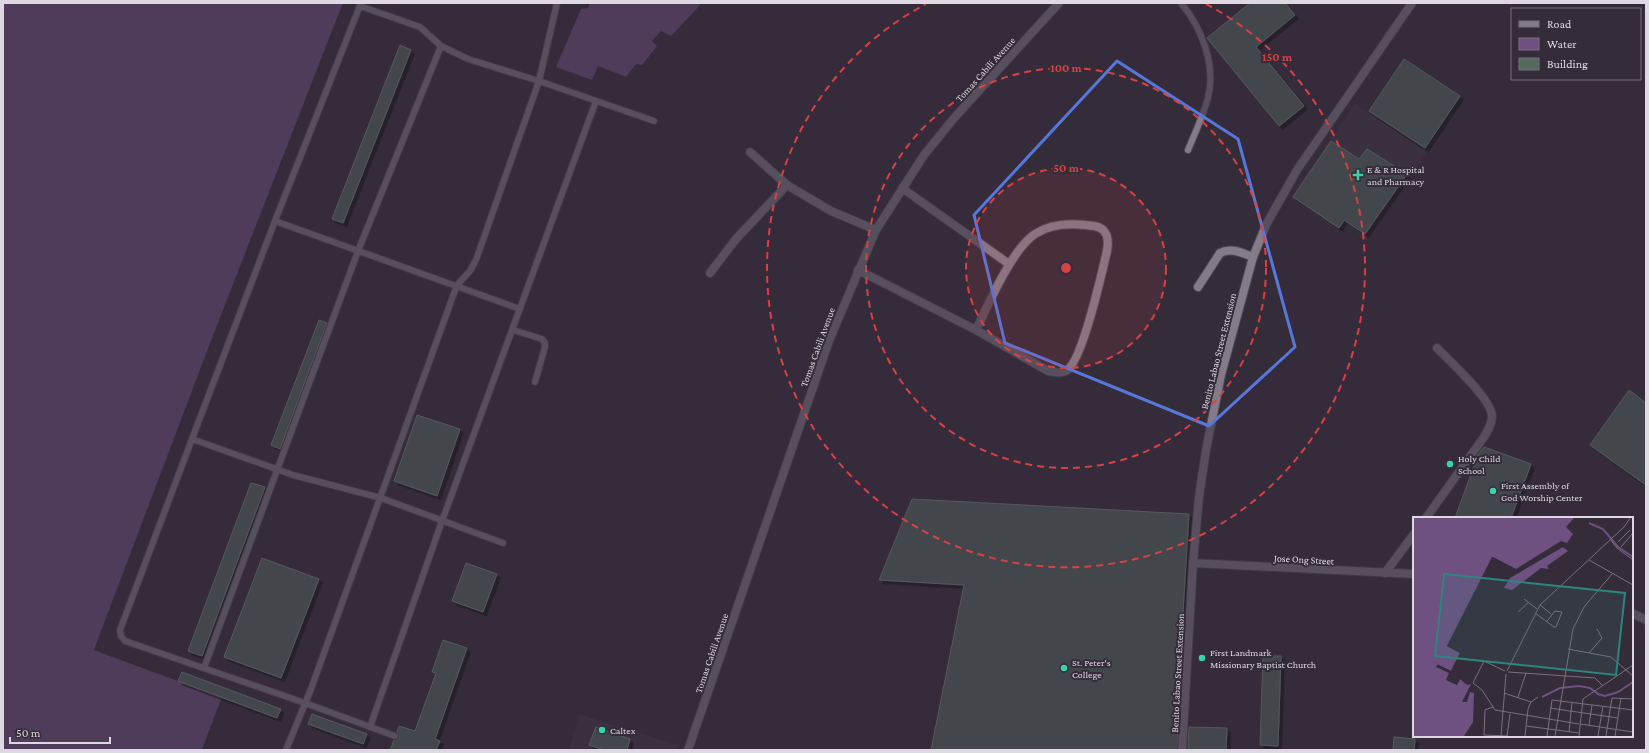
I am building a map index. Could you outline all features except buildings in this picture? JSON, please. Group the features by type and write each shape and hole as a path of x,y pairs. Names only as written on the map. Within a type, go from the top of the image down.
{"street":[{"name":"Tomas Cabili Avenue","path":"688,750 828,341 876,230 924,155 955,117 1059,3"},
{"name":"Benito Labao Street Extension","path":"1182,750 1193,563 1199,497 1206,450 1221,375 1253,257 1268,223 1297,170 1412,3"},
{"path":"750,152 787,185 831,211 876,230"},
{"path":"710,273 736,239 787,185"},
{"path":"902,188 1009,264"},
{"path":"858,270 976,330 1048,371 1055,373 1065,372 1071,367 1088,327 1107,251 1109,241 1107,233 1099,227 1079,224 1051,227 1034,234 1023,245 1009,264 976,330"},
{"path":"1198,288 1220,253 1225,250 1232,250 1253,257"},
{"path":"1427,517 1484,437 1490,426 1492,417 1491,411 1484,398 1437,348"},
{"path":"1385,572 1413,535"},
{"name":"Jose Ong Street","path":"1193,563 1413,574"},
{"path":"1633,614 1646,620"}],"lane":[{"path":"286,750 381,498 457,285 470,271 476,260 539,81 557,3"},
{"path":"1181,3 1191,15 1205,43 1210,68 1208,97 1188,150"},
{"path":"395,736 305,703 125,641 121,636 120,630 275,221 360,5 420,27 440,46 468,59 539,81 654,122"},
{"path":"204,668 358,251 440,46"},
{"path":"370,727 442,521 596,101"},
{"path":"275,221 457,285 520,309"},
{"path":"513,330 542,339 545,343 545,348 535,382"},
{"path":"192,439 293,475 381,498 503,543"}],"highlighted area":[{"path":"1117,61 1238,139 1295,347 1209,426 1005,343 974,215"}],"shaded area":[{"name":"E & R Hospital and Pharmacy","path":"1355,104 1427,153 1366,239 1344,223 1338,231 1290,198"},
{"name":"Caltex","path":"579,714 678,745 676,750 569,750"}],"water":[{"path":"3,3 343,3 211,341 94,650 222,697 202,750 3,750"},
{"path":"590,3 698,3 700,5 671,36 661,31 652,41 657,46 642,65 636,64 626,77 598,66 592,80 556,67 581,9 588,8"}],"pier":[{"path":"343,3 345,3 213,342 97,649 223,696 224,698 204,750 202,750 222,697 94,650 211,341"}],"place":[{"name":"E & R Hospital and Pharmacy","path":"1358,175"},
{"name":"Holy Child School","path":"1450,464"},
{"name":"First Assembly of God Worship Center","path":"1493,491"},
{"name":"First Landmark Missionary Baptist Church","path":"1202,658"},
{"name":"St. Peter's College","path":"1064,668"},
{"name":"Caltex","path":"602,730"}]}
